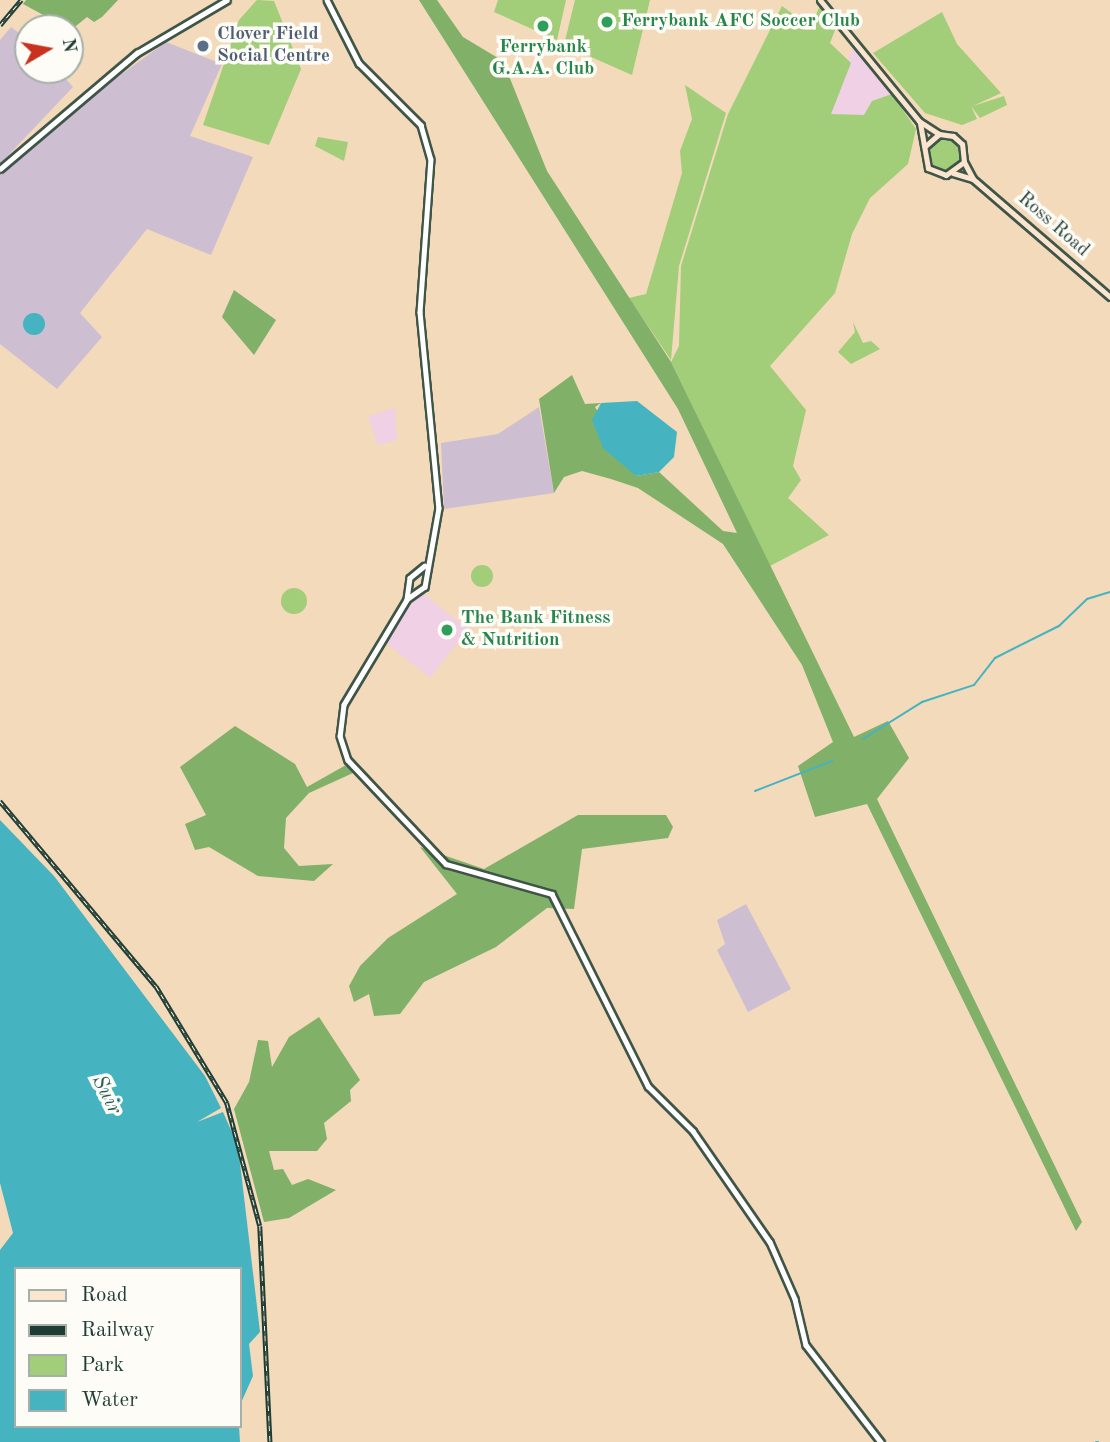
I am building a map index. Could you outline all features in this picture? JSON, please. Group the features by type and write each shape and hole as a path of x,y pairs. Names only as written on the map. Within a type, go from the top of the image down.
{"main road":[{"path":"820,0 919,121 939,134 957,138 964,162 974,179"},
{"path":"919,121 928,168 974,179"},
{"path":"925,146 939,134"},
{"path":"953,173 964,162"},
{"name":"Ross Road","path":"974,179 1109,293"}],"street":[{"path":"0,169 137,53 227,0"},
{"path":"327,0 349,50 415,117 430,150 420,312 439,508 425,566 344,705 340,736 348,760 446,864 552,894 648,1086 693,1131 770,1242 795,1299 806,1345 881,1442"},
{"path":"407,600 425,587 420,576"},
{"path":"411,588 417,592"}],"shaded area":[{"path":"11,27 14,29 14,84 70,84 73,87 0,164 0,40"},
{"path":"166,42 222,64 190,136 253,157 211,255 147,229 80,313 102,337 57,389 0,344 0,174 82,103"},
{"path":"853,45 892,94 872,101 864,115 831,114"},
{"path":"539,407 554,493 444,509 441,443 498,434"},
{"path":"395,408 397,440 378,445 368,416"},
{"path":"421,592 468,629 430,678 383,641"},
{"path":"746,904 791,989 748,1012 717,950 725,944 717,920"}],"green space":[{"path":"26,0 118,0 94,22 87,17 84,19 84,14 41,14 23,4"},
{"path":"257,0 274,1 301,69 269,145 203,125 239,20"},
{"path":"419,0 437,0 463,37 503,61 547,171 671,362 854,737 888,721 909,758 877,799 1082,1222 1076,1231 867,804 815,817 798,766 833,742 802,665 723,544 638,488 611,479 582,471 564,477 554,493 539,399 572,375 585,404 601,403 595,407 636,476 659,472 723,531 737,533 678,409"},
{"name":"Ferrybank G.A.A. Club","path":"498,0 566,0 557,40 494,12"},
{"name":"Ferrybank AFC Soccer Club","path":"575,0 650,0 632,75 564,45"},
{"path":"821,4 837,25 830,43 851,63 831,114 864,115 872,101 892,94 916,129 908,164 870,198 852,234 835,293 770,366 806,410 793,466 801,480 788,498 829,535 770,566 671,362 679,346 681,266 728,114 782,6 810,27"},
{"path":"942,12 957,44 1001,93 973,106 1004,96 1007,105 980,118 971,106 977,119 962,125 925,113 873,53"},
{"path":"685,85 726,113 679,266 671,360 629,298 646,294 682,173 680,151 692,119"},
{"path":"945,136 957,141 962,153 957,165 945,170 933,165 928,153 933,141"},
{"path":"318,137 348,142 344,161 315,146"},
{"path":"234,290 276,320 254,355 222,317"},
{"path":"853,322 863,343 871,341 880,349 851,364 838,352 855,332"},
{"path":"482,565 492,572 493,576 486,586 482,587 472,580 471,576 478,566"},
{"path":"294,588 303,592 307,601 303,610 294,614 285,610 281,601 285,592"},
{"path":"235,726 295,764 307,787 346,765 353,773 309,793 286,818 284,848 299,866 333,864 314,881 258,876 209,847 195,850 185,824 206,815 180,767"},
{"path":"578,815 666,815 673,827 668,838 582,849 574,909 547,908 496,947 424,982 400,1014 374,1016 369,994 354,1002 349,986 360,966 388,938 457,894 420,847 484,869"},
{"path":"319,1017 360,1080 350,1090 351,1101 324,1123 327,1139 317,1151 269,1151 274,1170 283,1169 292,1185 308,1179 336,1190 289,1218 264,1222 234,1109 249,1082 258,1040 268,1041 272,1067 289,1037"}],"water":[{"path":"34,313 42,316 45,324 42,332 34,335 26,332 23,324 26,316"},
{"path":"637,401 677,432 674,457 659,472 636,476 603,448 592,420 601,403"},
{"name":"Suir","path":"0,820 54,876 205,1076 221,1108 197,1122 223,1112 238,1146 260,1332 249,1344 253,1376 242,1401 242,1267 14,1267 14,1428 239,1428 240,1442 0,1442 0,1250 13,1233 0,1183"}],"waterway":[{"path":"863,739 922,702 974,685 995,658 1059,626 1087,599 1110,592"},
{"path":"755,791 832,761"}],"railway":[{"path":"0,25 21,0"},
{"path":"0,801 156,986 227,1103 260,1226 270,1442"}],"place":[{"name":"Ferrybank AFC Soccer Club","path":"607,22"},
{"name":"Ferrybank G.A.A. Club","path":"543,26"},
{"name":"Clover Field Social Centre","path":"203,46"},
{"name":"The Bank Fitness & Nutrition","path":"447,630"}]}
